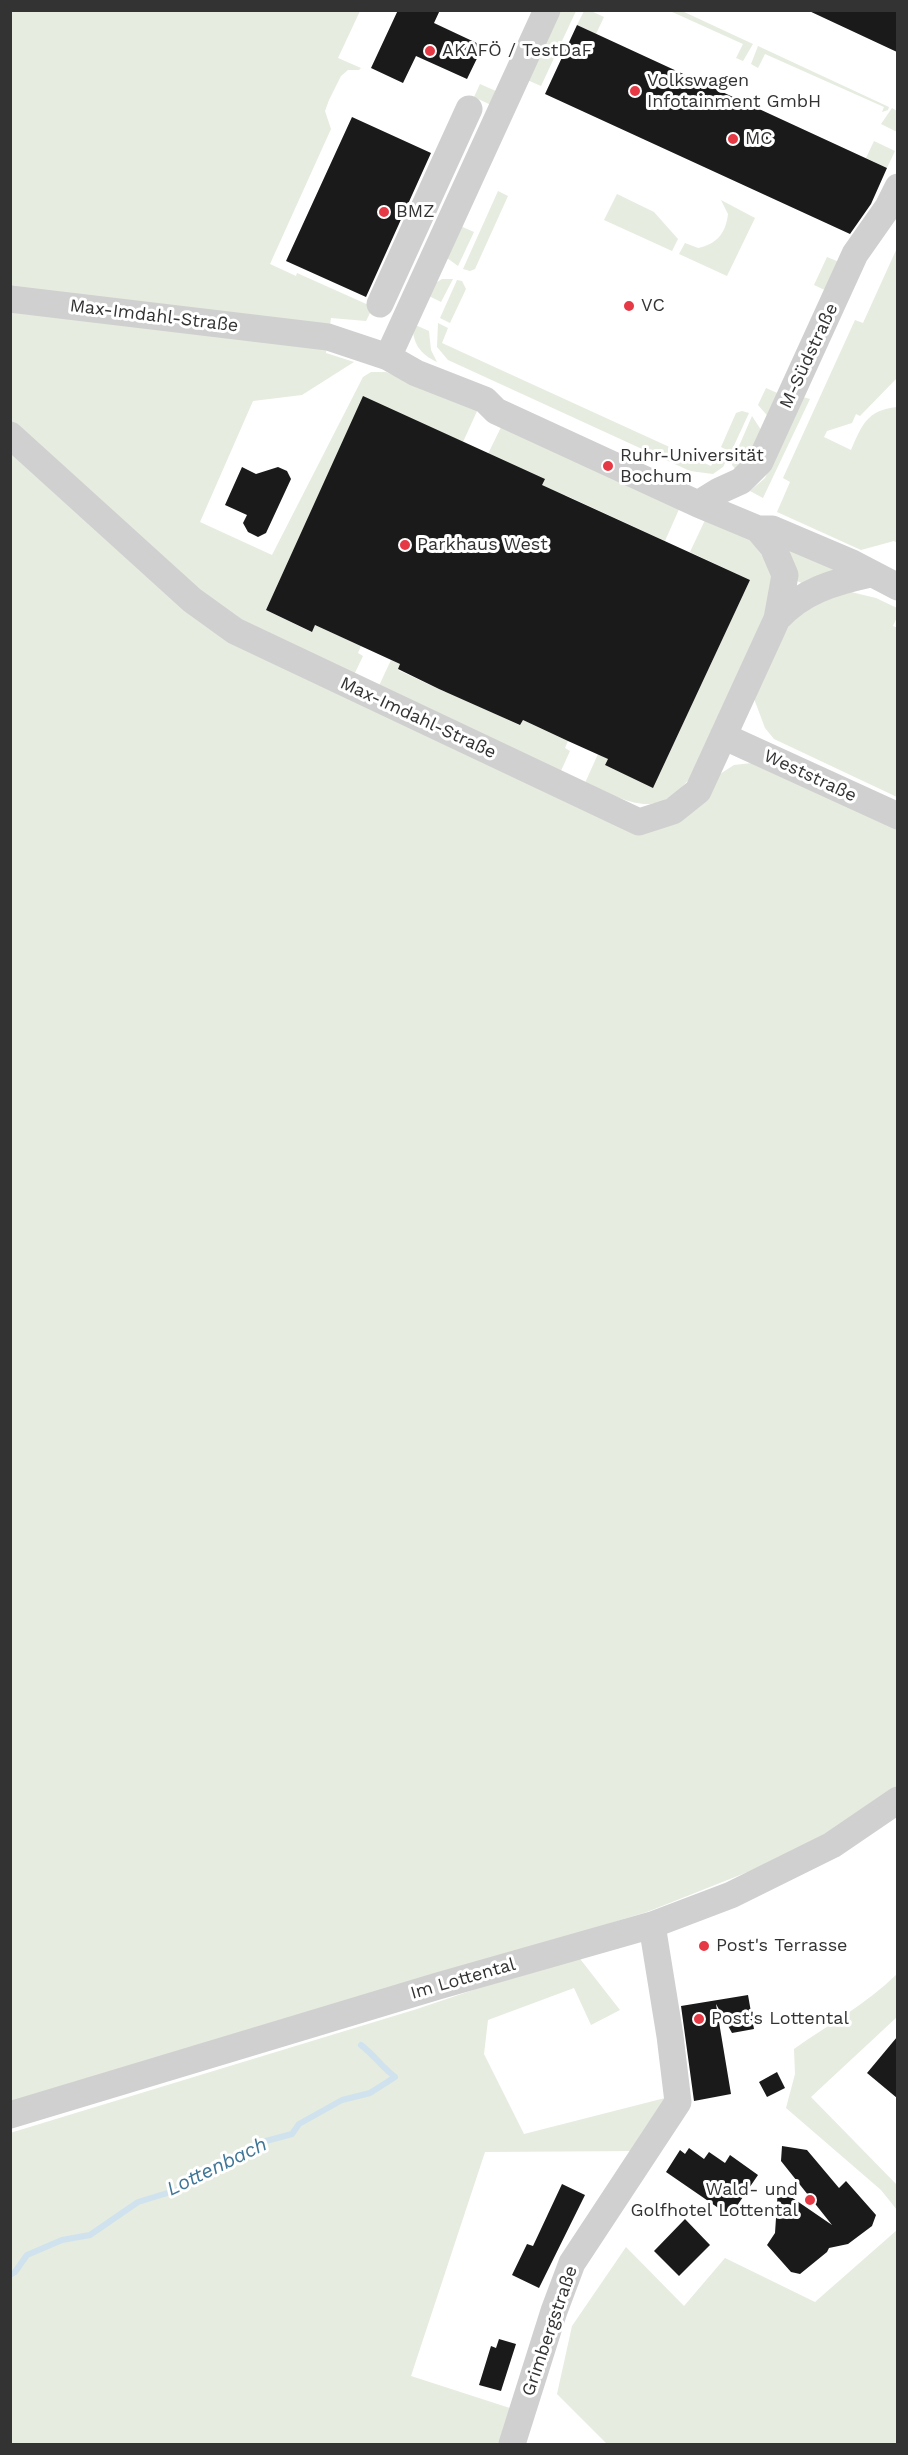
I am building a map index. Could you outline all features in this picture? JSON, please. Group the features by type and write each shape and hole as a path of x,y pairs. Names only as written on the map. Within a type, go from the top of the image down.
{"street":[{"path":"388,357 547,10"},
{"path":"384,308 469,109"},
{"name":"M-Südstraße","path":"698,504 718,491 741,481 760,462 855,254 888,207 897,187"},
{"name":"Max-Imdahl-Straße","path":"10,299 328,337 388,357 416,374 486,400 496,411 698,504 758,529 772,529 852,563 870,574"},
{"name":"Max-Imdahl-Straße","path":"10,435 192,600 235,631 639,822 673,811 698,791 777,619 785,575 773,547 758,529"},
{"path":"870,574 897,587"},
{"name":"Max-Imdahl-Straße","path":"777,619 792,603 837,582 870,574"},
{"name":"Weststraße","path":"723,736 897,816"},
{"name":"Im Lottental","path":"10,2115 438,1986 652,1925 731,1895 832,1845 897,1800"},
{"name":"Grimbergstraße","path":"512,2445 554,2311 572,2263 678,2102 652,1925"}],"shaded area":[{"path":"10,11 360,11 338,58 361,68 348,70 341,76 329,100 325,111 331,129 270,264 296,276 297,273 373,307 366,321 331,318 326,353 354,362 302,395 253,401 200,522 272,555 363,377 371,372 386,372 478,409 463,442 363,397 266,610 311,632 315,625 361,646 358,653 363,656 352,679 634,829 734,765 752,763 897,829 897,1789 823,1842 647,1912 10,2105"},
{"path":"556,11 576,11 541,86 525,79"},
{"path":"584,11 591,11 604,17 596,34 577,25"},
{"path":"670,11 682,11 753,44 743,61 736,58 743,44"},
{"path":"758,46 889,107 888,110 882,112 884,107 765,54 758,68 751,64"},
{"path":"480,84 498,92 491,105 474,97"},
{"path":"892,108 897,111 897,132 881,124"},
{"path":"874,141 895,151 887,168 866,158"},
{"path":"498,191 508,196 475,269 470,271 463,269"},
{"path":"617,194 654,212 678,239 672,251 604,220"},
{"path":"721,200 755,218 727,276 679,254 685,243 698,248 705,246 723,232 728,214"},
{"path":"458,225 474,232 458,266 447,258"},
{"path":"897,248 897,378 860,416 856,414 852,423 827,431 824,437 851,450 862,426 872,415 897,407 897,543 894,541 861,550 777,512 790,482 783,478 855,320 863,323"},
{"path":"827,257 844,264 831,293 814,285"},
{"path":"442,279 453,279 441,302 425,294"},
{"path":"457,280 462,281 466,289 450,323 440,318"},
{"path":"438,323 448,328 442,343 711,466 718,453 728,457 723,467 713,474 690,471 448,360 437,347"},
{"path":"413,324 429,331 431,350 437,362 418,347"},
{"path":"766,388 784,396 772,421 758,405"},
{"path":"803,397 810,399 763,498 750,491 765,478"},
{"path":"742,411 749,413 731,452 721,447 736,413"},
{"path":"752,416 763,433 739,473 732,465 733,460"},
{"path":"504,421 680,507 665,541 565,495 470,702 519,725 523,720 568,741 565,748 570,751 560,773 377,690 391,660 400,664 398,670 445,692 488,454"},
{"path":"706,518 750,539 773,570 774,595 700,765 673,795 661,802 635,803 585,783 598,754 608,759 605,765 653,787 750,580 690,552"},
{"path":"787,545 843,570 804,584 797,581"},
{"path":"851,592 876,598 897,608 897,617 893,626 898,628 897,797 774,739 765,728 753,696 795,614 826,598"},
{"path":"577,1955 620,2010 591,2025 574,1988 488,2020 484,2054 524,2134 665,2098 636,2151 485,2152 411,2376 516,2410 504,2444 11,2444 10,2133 417,2009"},
{"path":"897,1974 897,2017 811,2097 897,2185 897,2210 881,2190 786,2108 795,2074 794,2049 860,2004"},
{"path":"897,2230 897,2444 607,2444 557,2394 572,2326 626,2247 684,2306 725,2258 815,2302"}],"building":[{"name":"AKAFÖ / TestDaF","path":"398,10 440,10 434,23 483,46 467,79 416,56 403,83 371,68"},
{"path":"807,10 897,10 897,52"},
{"name":"MC","path":"577,25 887,168 871,204 850,234 545,94"},
{"name":"BMZ","path":"352,117 431,153 366,297 286,261"},
{"path":"363,396 545,479 542,485 750,580 653,788 605,765 608,759 523,720 520,725 439,689 398,669 400,664 315,625 312,632 266,610"},
{"path":"242,467 256,474 278,467 287,471 291,479 266,533 258,537 248,532 243,523 247,515 225,505"},
{"path":"748,1995 754,2029 732,2033 716,2004 731,2094 694,2101 681,2006"},
{"path":"897,2037 897,2098 867,2073"},
{"path":"777,2072 785,2088 767,2097 759,2082"},
{"path":"782,2146 807,2150 839,2188 846,2181 876,2215 872,2226 848,2244 829,2248 800,2274 791,2272 767,2245 775,2233 778,2188 832,2225 781,2161"},
{"path":"689,2148 704,2159 709,2152 725,2163 730,2155 758,2175 730,2216 666,2172 680,2150 685,2154"},
{"path":"562,2184 585,2195 539,2288 512,2275 527,2244 533,2246"},
{"path":"685,2219 710,2245 679,2276 654,2251"},
{"path":"499,2339 516,2344 501,2391 479,2385 491,2346 496,2348"}],"waterway":[{"name":"Lottenbach","path":"10,2275 15,2272 27,2255 62,2240 90,2235 138,2202 187,2187 203,2172 266,2141 292,2134 299,2124 342,2100 370,2093 395,2077 361,2045"}],"place":[{"name":"AKAFÖ / TestDaF","path":"430,51"},
{"name":"Volkswagen Infotainment GmbH","path":"635,91"},
{"name":"MC","path":"733,139"},
{"name":"BMZ","path":"384,212"},
{"name":"VC","path":"629,306"},
{"name":"Ruhr-Universität Bochum","path":"608,466"},
{"name":"Parkhaus West","path":"405,545"},
{"name":"Post's Terrasse","path":"704,1946"},
{"name":"Post's Lottental","path":"699,2019"},
{"name":"Wald- und Golfhotel Lottental","path":"810,2200"}]}
